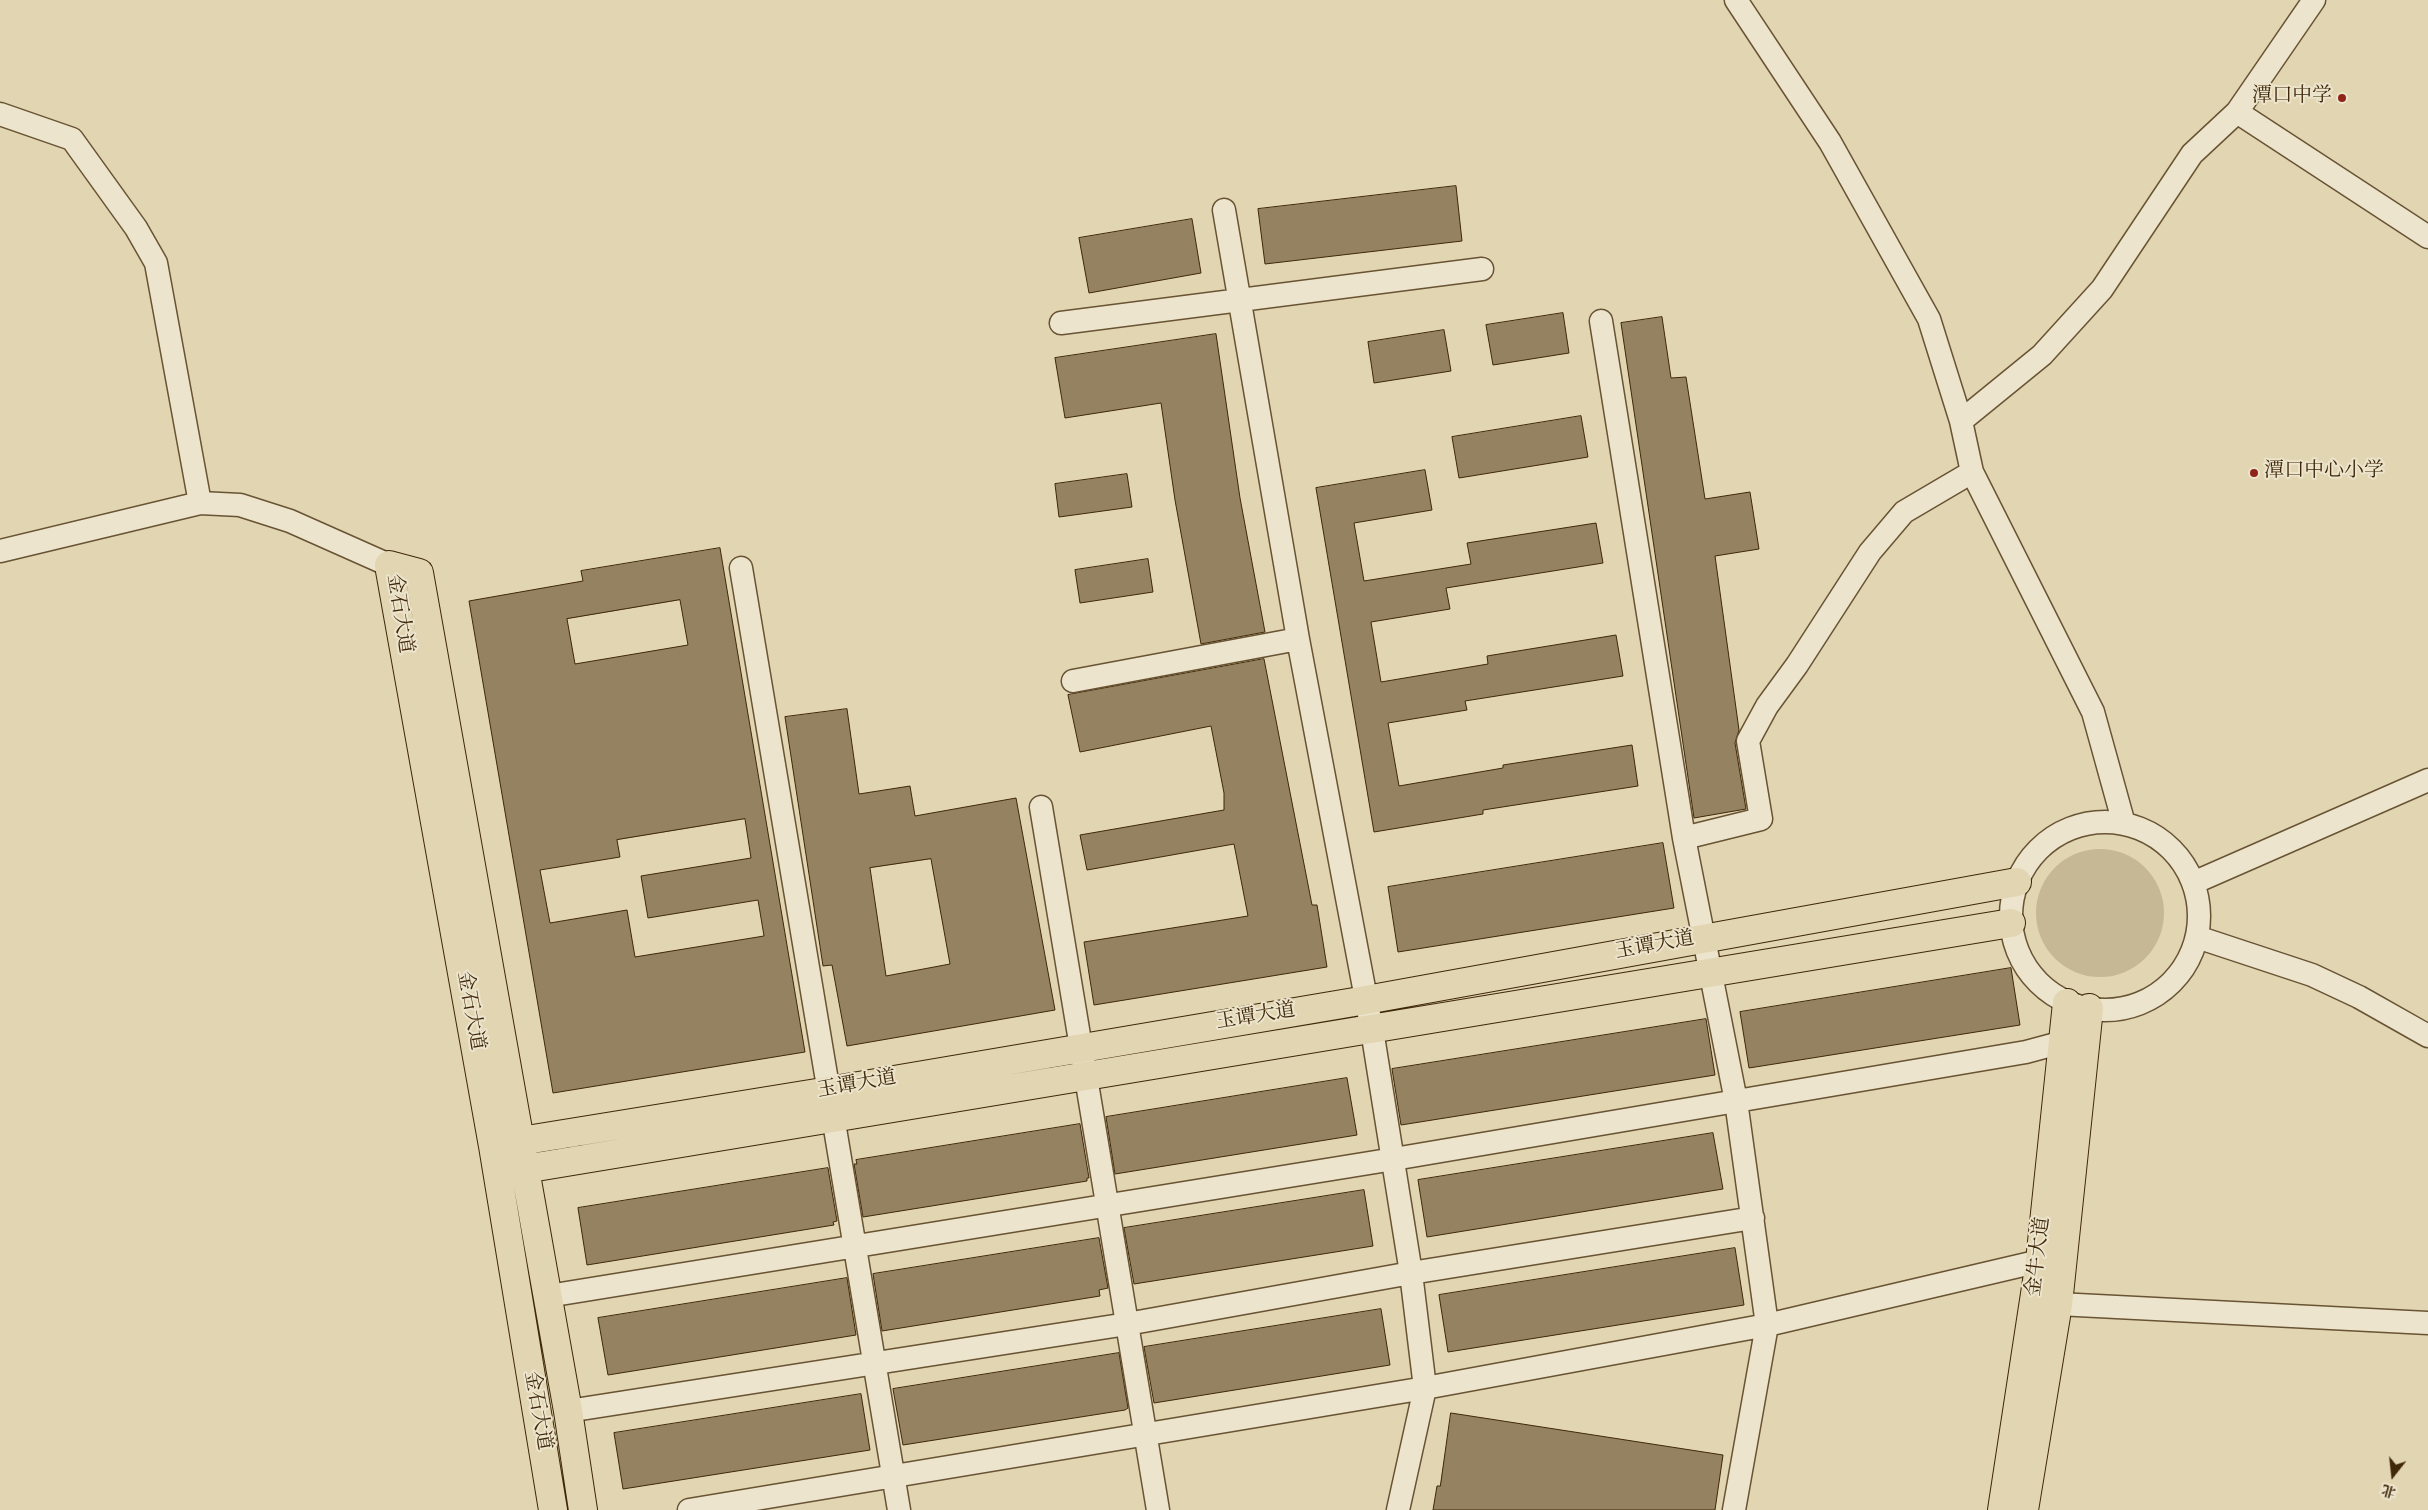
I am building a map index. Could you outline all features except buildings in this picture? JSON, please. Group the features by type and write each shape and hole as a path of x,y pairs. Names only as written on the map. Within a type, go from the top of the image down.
{"main road":[{"name":"金石大道","path":"389,565 418,573 506,1143 498,1174 553,1510"},
{"name":"玉谭大道","path":"506,1143 829,1091 1366,1000 2017,882"},
{"name":"玉谭大道","path":"498,1174 524,1168 834,1119 1085,1074 1372,1030 2012,922"},
{"name":"金牛大道","path":"2002,1510 2040,1261 2063,1042 2078,1005"},
{"name":"金牛大道","path":"2024,1510 2058,1304 2078,1005"},
{"name":"金石大道","path":"506,1143 524,1168 568,1411 583,1510"}],"street":[{"path":"1736,0 1830,142 1929,319 1961,421 1972,472 2093,712 2124,824"},
{"path":"1961,421 2042,355 2102,290 2192,154 2238,112 2314,0"},
{"path":"2238,112 2428,237"},
{"path":"0,114 72,140 136,228 156,262 200,503"},
{"path":"1224,210 1298,639 1372,1030 1411,1273 1425,1388 1398,1510"},
{"path":"1061,323 1482,269"},
{"path":"1601,321 1684,838 1736,1101 1767,1325 1734,1510"},
{"path":"1684,838 1761,820 1748,741 1767,706 1798,665 1870,552 1904,512 1972,472"},
{"path":"0,551 200,503 240,504 290,521 389,565"},
{"path":"741,568 899,1510"},
{"path":"1073,681 1298,639"},
{"path":"2193,882 2428,780"},
{"path":"1041,807 1158,1510"},
{"path":"2105,822 2124,824 2142,829 2158,838 2185,865 2193,882 2199,910 2197,937 2184,967 2162,991 2133,1005 2117,1009 2078,1005 2039,982 2025,965 2016,944 2012,922 2012,902 2017,882 2026,865 2038,850 2060,834 2086,824 2105,822"},
{"path":"2197,937 2312,975 2359,997 2428,1036"},
{"path":"548,1296 1394,1159 2026,1052 2063,1042"},
{"path":"568,1411 875,1365 1127,1324 1411,1273 1753,1218"},
{"path":"689,1510 894,1478 1425,1388 1767,1325 2040,1261"},
{"path":"2058,1304 2428,1323"}],"shaded area":[{"path":"2100,849 2125,854 2145,868 2159,888 2164,913 2159,938 2145,958 2125,972 2100,977 2075,972 2055,958 2041,938 2036,913 2041,888 2055,868 2075,854"}],"place":[{"name":"潭口中学","path":"2342,98"},
{"name":"潭口中心小学","path":"2254,473"}]}
